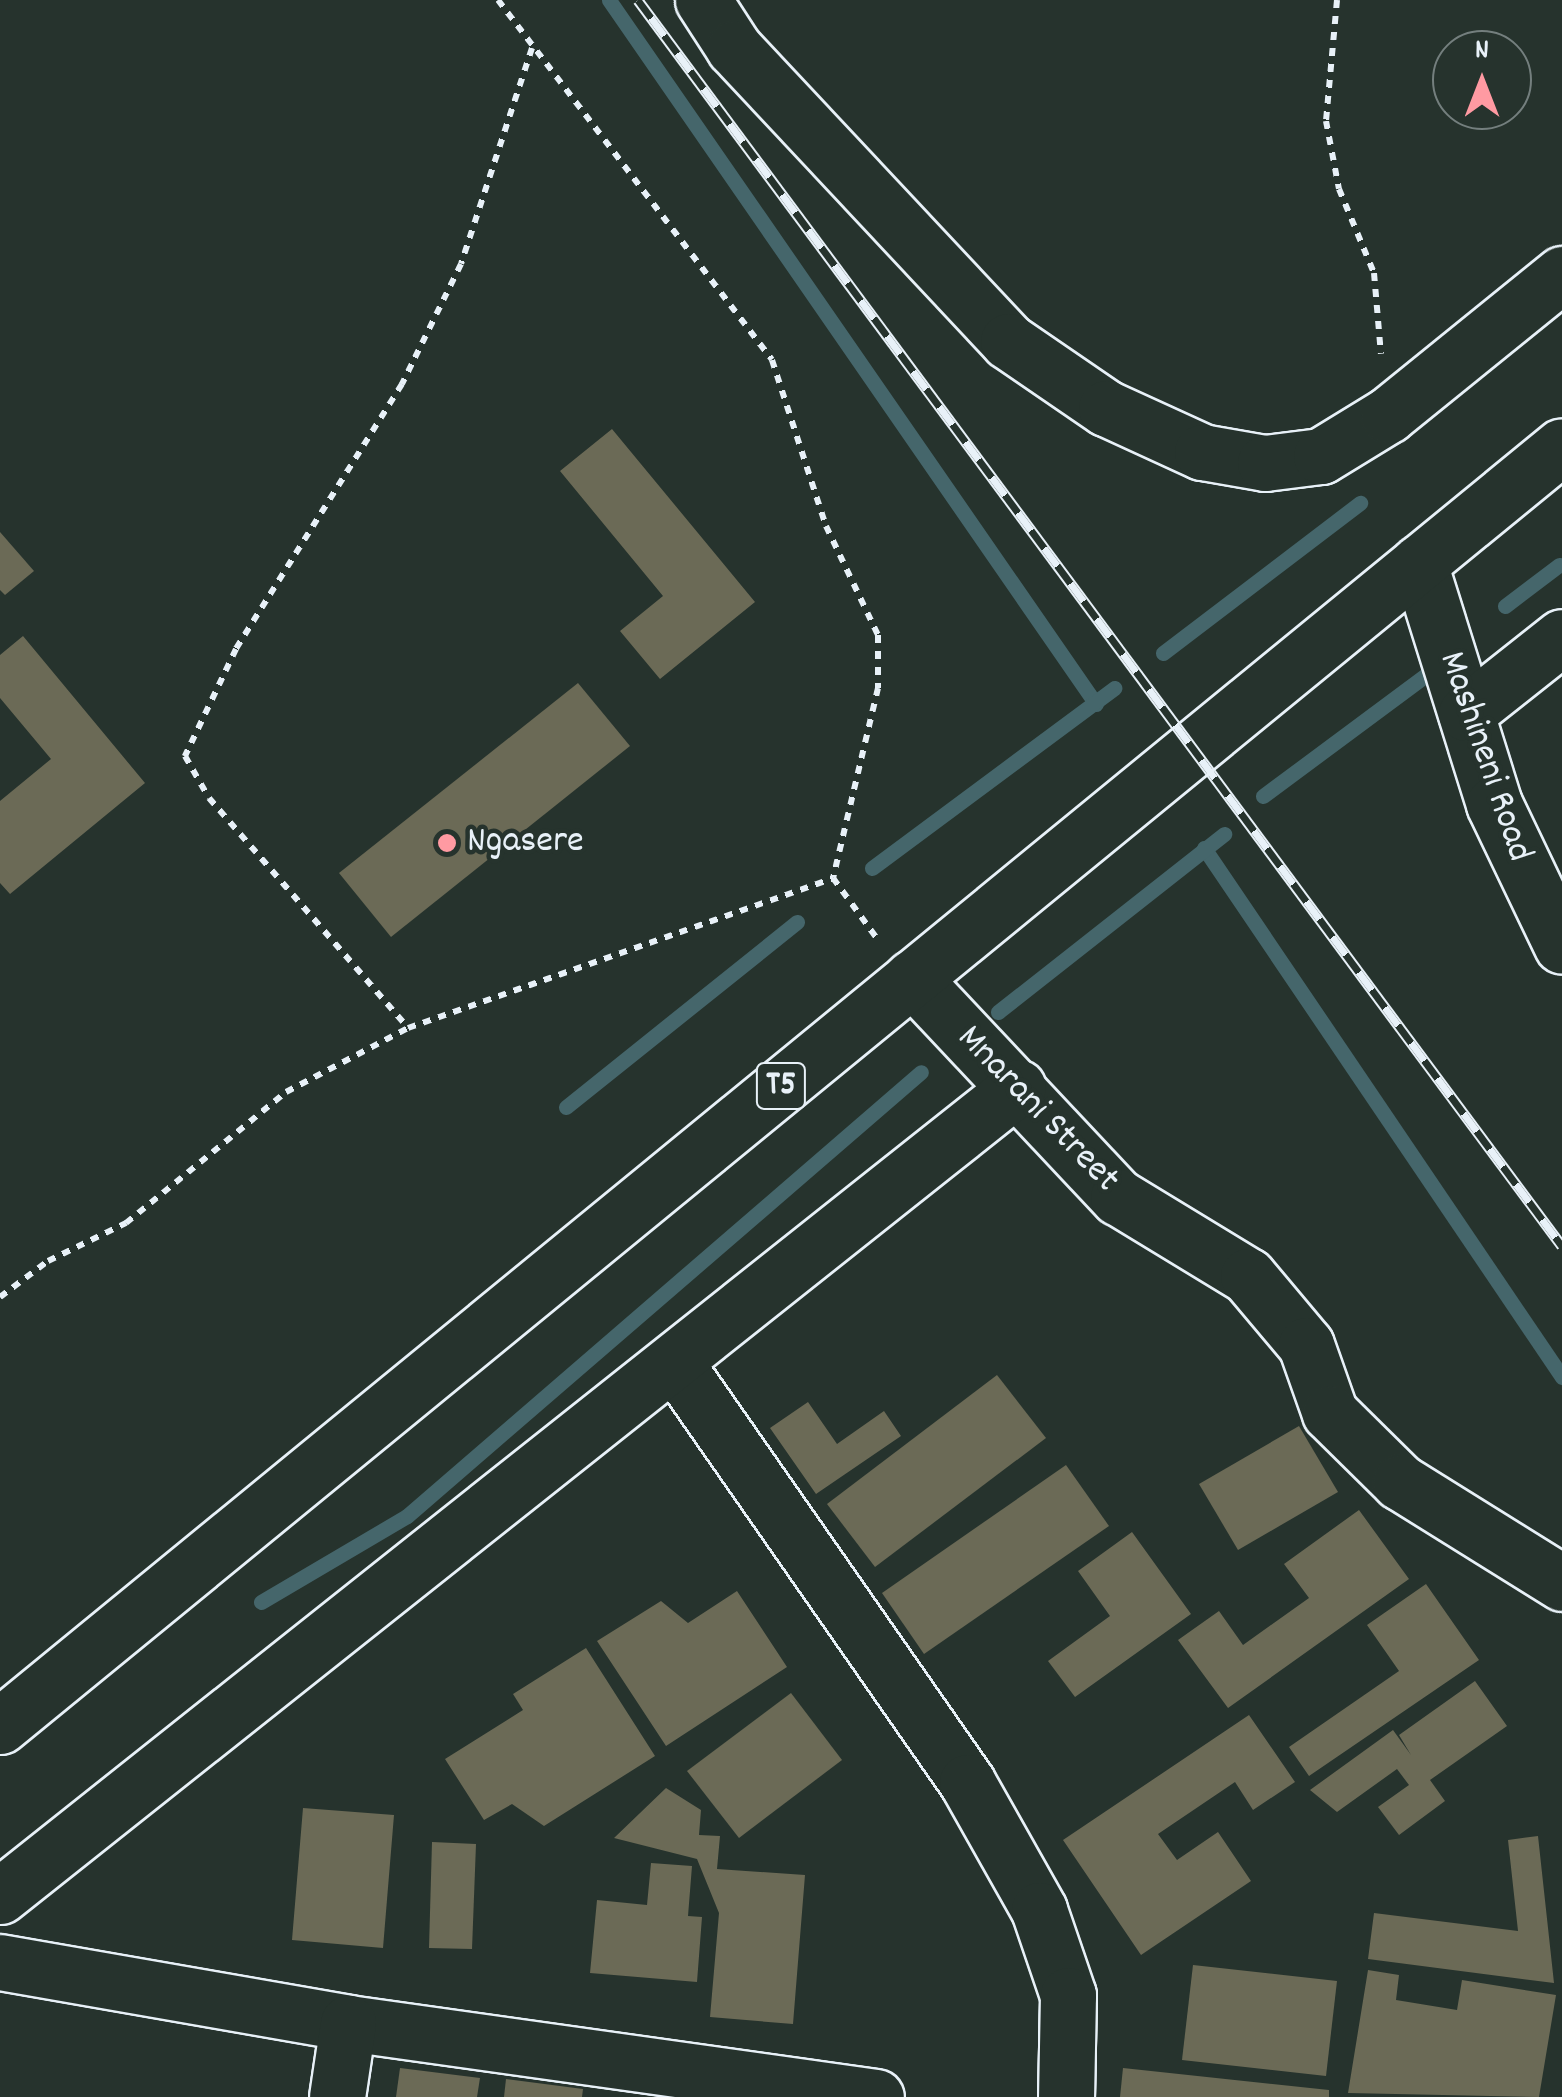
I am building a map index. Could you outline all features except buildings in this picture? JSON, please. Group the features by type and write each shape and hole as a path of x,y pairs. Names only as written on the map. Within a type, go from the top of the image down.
{"main road":[{"path":"703,0 734,48 1008,341 1106,408 1202,452 1265,463 1321,456 1388,415 1562,274"},
{"name":"T5","path":"0,1726 1418,563 1556,462"},
{"name":"Mashineni Road","path":"1418,563 1494,804 1562,946"},
{"path":"1466,712 1562,636"},
{"name":"Mnarani Street","path":"912,978 1018,1086 1118,1198 1248,1276 1306,1345 1330,1413 1400,1482 1562,1584"},
{"path":"0,1896 675,1363 1018,1086"},
{"path":"675,1363 967,1782 1039,1910 1068,1995 1066,2097"},
{"path":"0,1962 348,2023 876,2097"},
{"path":"337,2097 348,2023"}],"path":[{"path":"498,0 772,360 826,526 861,584 878,635 878,688 832,878"},
{"path":"1336,0 1326,121 1339,189 1374,273 1388,415"},
{"path":"408,1028 221,813 185,756 236,649 402,384 461,264 532,48"},
{"path":"832,878 912,978"},
{"path":"0,1297 48,1261 126,1223 286,1092 408,1028 832,878"}],"waterway":[{"path":"609,0 1096,704"},
{"path":"1163,653 1360,503"},
{"path":"1505,606 1559,565"},
{"path":"1263,796 1441,664"},
{"path":"872,868 1114,688"},
{"path":"998,1012 1224,834"},
{"path":"1204,848 1562,1377"},
{"path":"566,1107 797,922"},
{"path":"261,1602 407,1516 921,1072"}],"railway":[{"path":"638,0 1562,1246"}],"place":[{"name":"Ngasere","path":"447,843"}]}
